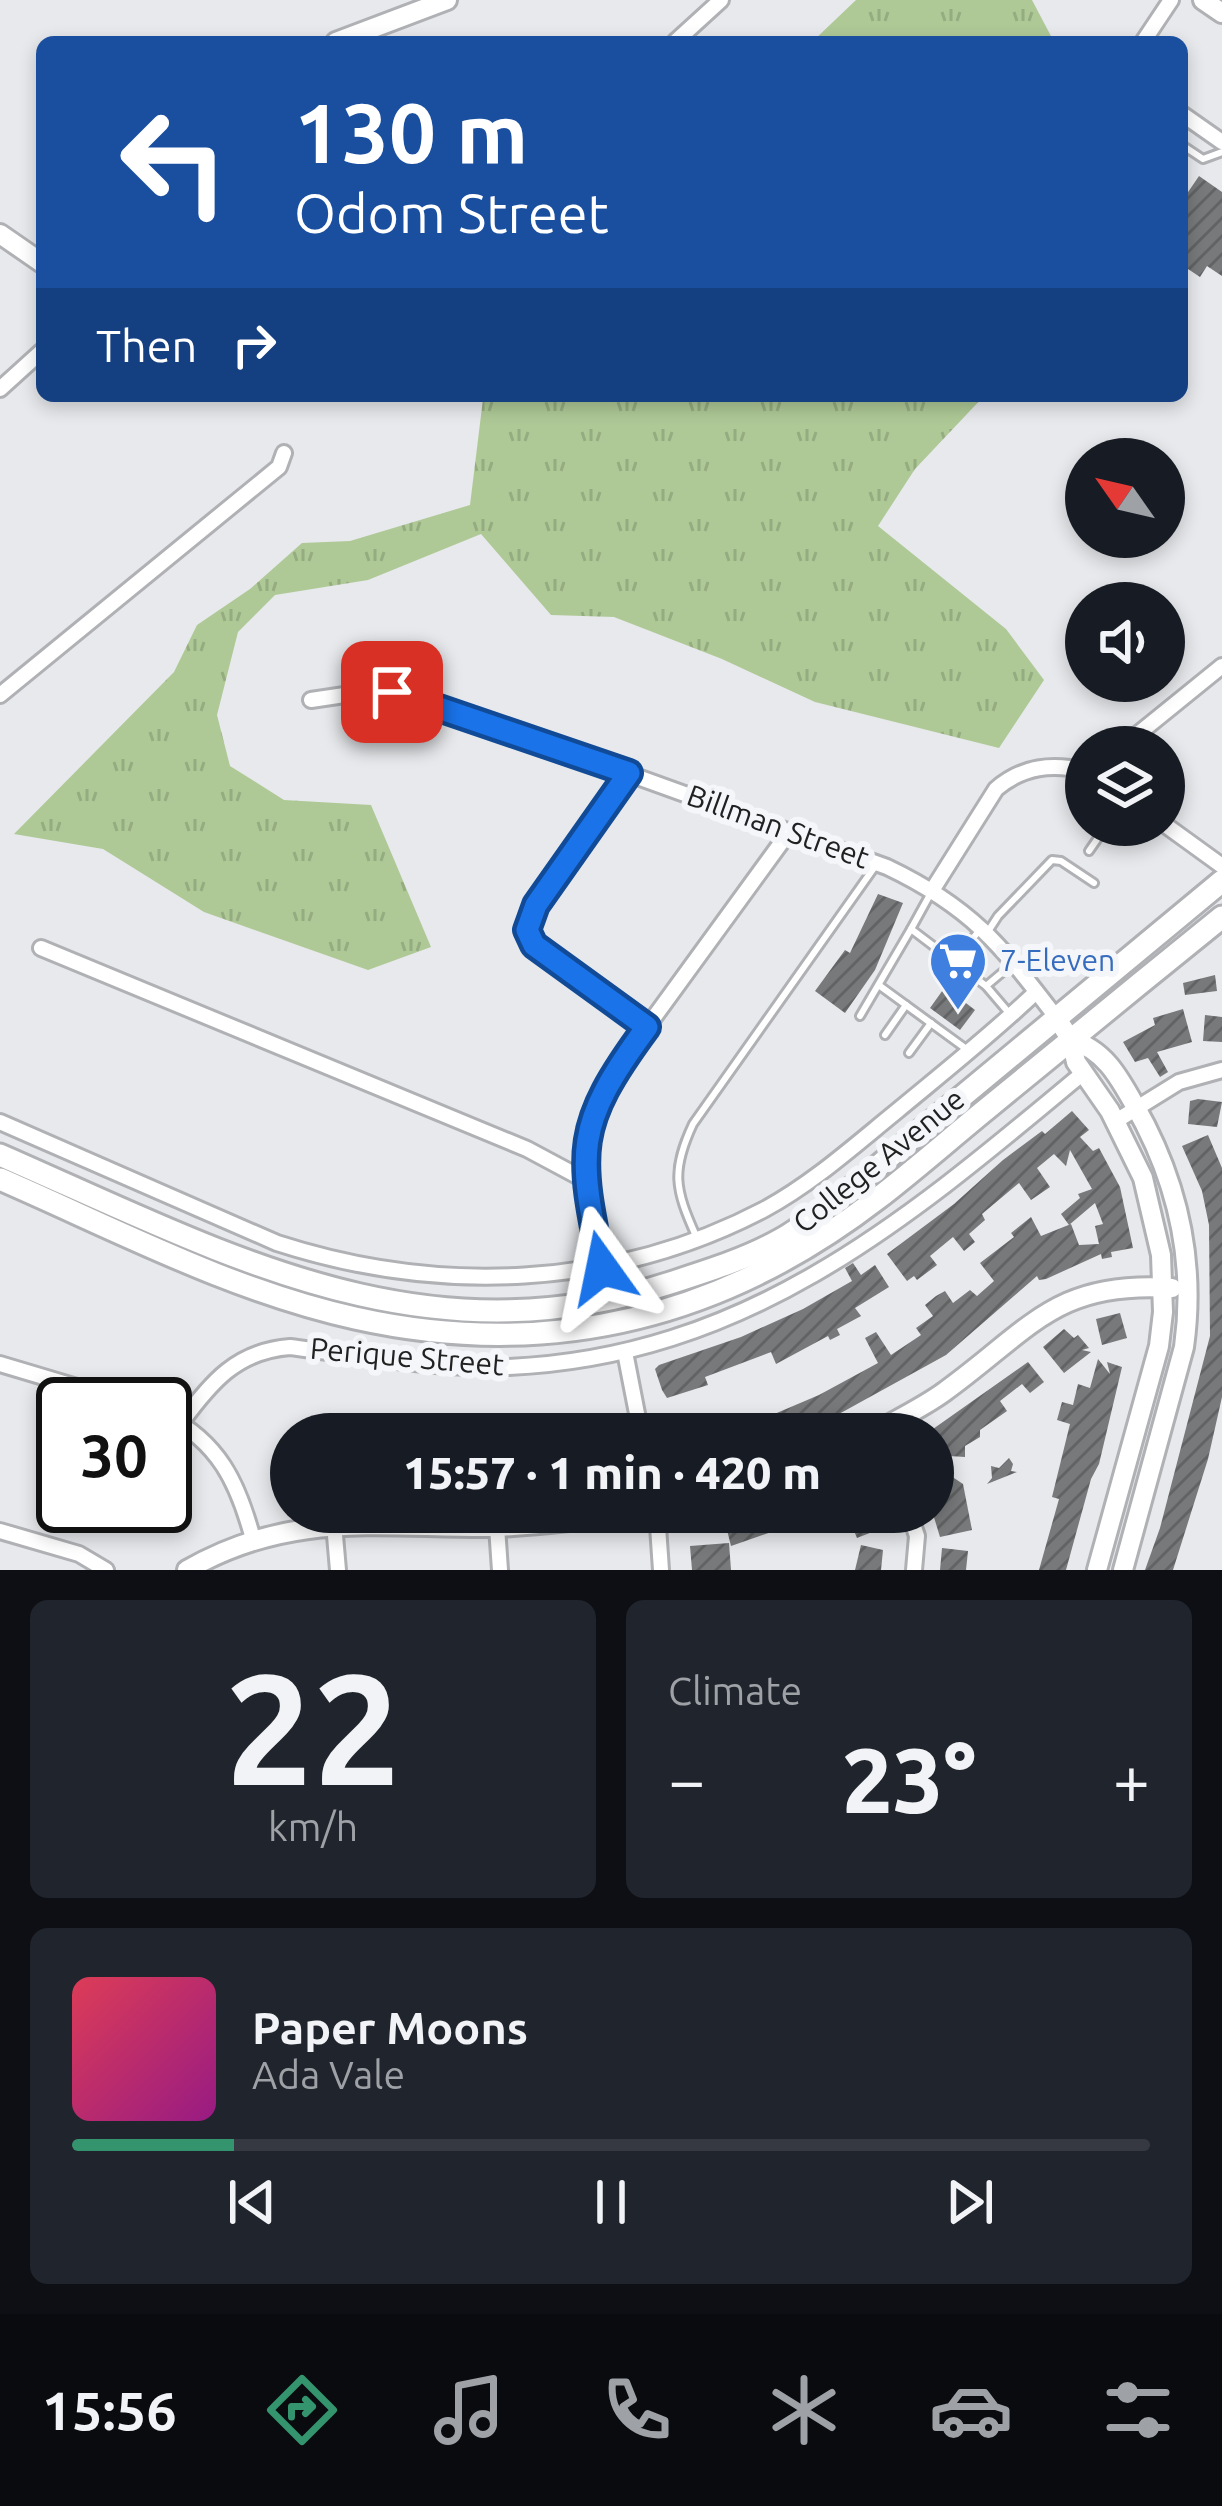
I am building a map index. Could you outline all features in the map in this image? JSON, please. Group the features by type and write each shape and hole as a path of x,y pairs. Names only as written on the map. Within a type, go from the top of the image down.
{"main road":[{"path":"352,36 447,0"},
{"path":"1203,0 1222,13"},
{"path":"0,234 36,259"},
{"name":"College Avenue","path":"0,1155 199,1242 295,1277 412,1306 457,1312 536,1312 616,1300 719,1268 782,1239 847,1192 1222,881"},
{"name":"College Avenue","path":"0,1179 204,1267 353,1318 482,1335 570,1333 660,1315 780,1262 874,1202 1222,917"},
{"path":"1056,1017 1071,1040 1076,1062 1116,1121 1143,1178 1155,1221 1162,1288 1159,1346 1096,1570"},
{"path":"1071,1040 1095,1048 1136,1107 1166,1169 1186,1254 1184,1347 1123,1570"},
{"path":"909,1413 942,1394 1037,1318 1063,1303 1095,1290 1187,1289"},
{"path":"187,1570 253,1539 285,1533"}],"street":[{"path":"682,36 721,0"},
{"path":"1147,36 1171,0"},
{"path":"1188,118 1222,142"},
{"path":"0,389 36,356"},
{"path":"0,694 279,466 284,453"},
{"path":"1148,726 1222,666"},
{"name":"Billman Street","path":"311,700 358,693 413,696 877,863 933,889 984,931 1056,1017"},
{"path":"933,889 996,789 1044,766 1065,768"},
{"path":"629,773 536,905 527,930 534,945 647,1027"},
{"path":"602,1268 584,1179 586,1139 598,1102 615,1071 789,832"},
{"path":"1185,837 1219,859"},
{"path":"40,948 527,1149 584,1179"},
{"path":"0,1122 277,1243 315,1255 436,1277 602,1268 697,1239 766,1208 830,1166 1036,992"},
{"path":"1116,1121 1179,1082 1222,1070"},
{"name":"Perique Street","path":"192,1410 219,1375 243,1359 278,1348 454,1367 511,1366 625,1352 727,1320 793,1289 889,1229 1083,1073"},
{"path":"625,1352 637,1413"},
{"path":"0,1364 44,1377"},
{"path":"192,1432 233,1478 253,1539"},
{"path":"0,1531 79,1554 106,1570"},
{"path":"335,1533 338,1570"},
{"path":"497,1533 500,1570"},
{"path":"655,1533 661,1570"},
{"path":"914,1570 915,1533"}],"lane":[{"path":"1188,149 1203,159 1222,152"},
{"path":"1089,851 1092,846"},
{"path":"954,962 1052,860 1094,883"},
{"path":"697,1239 675,1173 693,1124 877,863"},
{"path":"860,1016 933,889"},
{"path":"911,929 986,986 1011,1016"},
{"path":"986,986 1014,963"},
{"path":"880,986 969,1051"},
{"path":"885,1035 906,1005"},
{"path":"909,1053 931,1023"}],"green space":[{"path":"856,0 1032,0 1051,36 818,36"},
{"path":"483,402 978,402 915,469 878,526 1006,629 1044,680 999,748 815,702 614,617 551,615 481,534 368,580 275,595 238,632 217,715 230,766 284,800 371,805 431,947 368,970 204,912 103,849 14,834 174,672 197,625 250,589 302,543 350,541 470,505"}],"building":[{"path":"1199,176 1222,192 1222,276 1207,266 1200,277 1188,269 1188,192"},
{"path":"878,894 903,903 875,970 845,1013 815,991 845,950 850,953"},
{"path":"1215,975 1217,991 1185,995 1183,983"},
{"path":"945,987 975,1010 960,1030 930,1008"},
{"path":"1183,1009 1192,1042 1157,1052 1168,1072 1160,1077 1148,1058 1135,1062 1123,1042 1155,1025 1153,1018"},
{"path":"1205,1015 1222,1017 1222,1042 1203,1041"},
{"path":"1190,1101 1222,1102 1217,1127 1188,1124"},
{"path":"1072,1111 1089,1130 1080,1137 1093,1151 1099,1148 1120,1187 1133,1248 1102,1259 1101,1254 1046,1279 1037,1276 946,1355 841,1413 776,1413 878,1363 865,1338 876,1332 891,1355 921,1335 916,1328 933,1316 925,1305 936,1296 945,1291 953,1303 970,1290 977,1296 994,1281 980,1263 1031,1217 1041,1236 1069,1225 1061,1214 1080,1198 1078,1194 1092,1189 1070,1150 1066,1166 1054,1154 1037,1168 1050,1187 1031,1200 1019,1183 982,1214 985,1220 969,1234 975,1242 964,1251 953,1237 930,1256 937,1265 917,1280 914,1276 907,1281 887,1254","holes":["1095,1203 1103,1224 1095,1226 1099,1244 1079,1245 1069,1225"]},
{"path":"1208,1135 1222,1168 1222,1397 1173,1570 1145,1570 1210,1336 1209,1225 1202,1191 1182,1146"},
{"path":"853,1263 861,1275 875,1265 889,1287 855,1308 861,1316 837,1329 840,1335 830,1340 828,1336 776,1364 771,1352 705,1377 708,1385 667,1398 655,1369 659,1365 741,1337 803,1309 852,1281 845,1268"},
{"path":"1120,1313 1127,1338 1102,1345 1096,1319"},
{"path":"1064,1329 1074,1338 1078,1335 1089,1348 1082,1350 1091,1352 1064,1373 1043,1347"},
{"path":"1098,1359 1110,1374 1107,1362 1122,1367 1099,1464 1066,1570 1039,1570 1059,1499 1052,1497 1070,1424 1057,1420 1062,1402 1073,1405 1078,1384 1090,1388"},
{"path":"1028,1362 1044,1382 1030,1393 1022,1384 1000,1401 1007,1411 965,1446 965,1457 954,1456 954,1414"},
{"path":"1009,1458 1011,1471 1017,1472 987,1484 991,1466 999,1468"},
{"path":"954,1478 963,1484 972,1530 940,1537 939,1533 954,1533"},
{"path":"728,1533 768,1533 731,1546"},
{"path":"729,1543 731,1570 692,1570 690,1546"},
{"path":"861,1545 883,1550 881,1570 855,1570"},
{"path":"942,1548 968,1551 966,1570 940,1570"}],"place":[{"name":"7-Eleven","path":"958,1012"}],"route":[{"path":"392,692 629,773 536,905 527,930 534,945 647,1027 606,1086 586,1139 584,1179 602,1268"}]}
